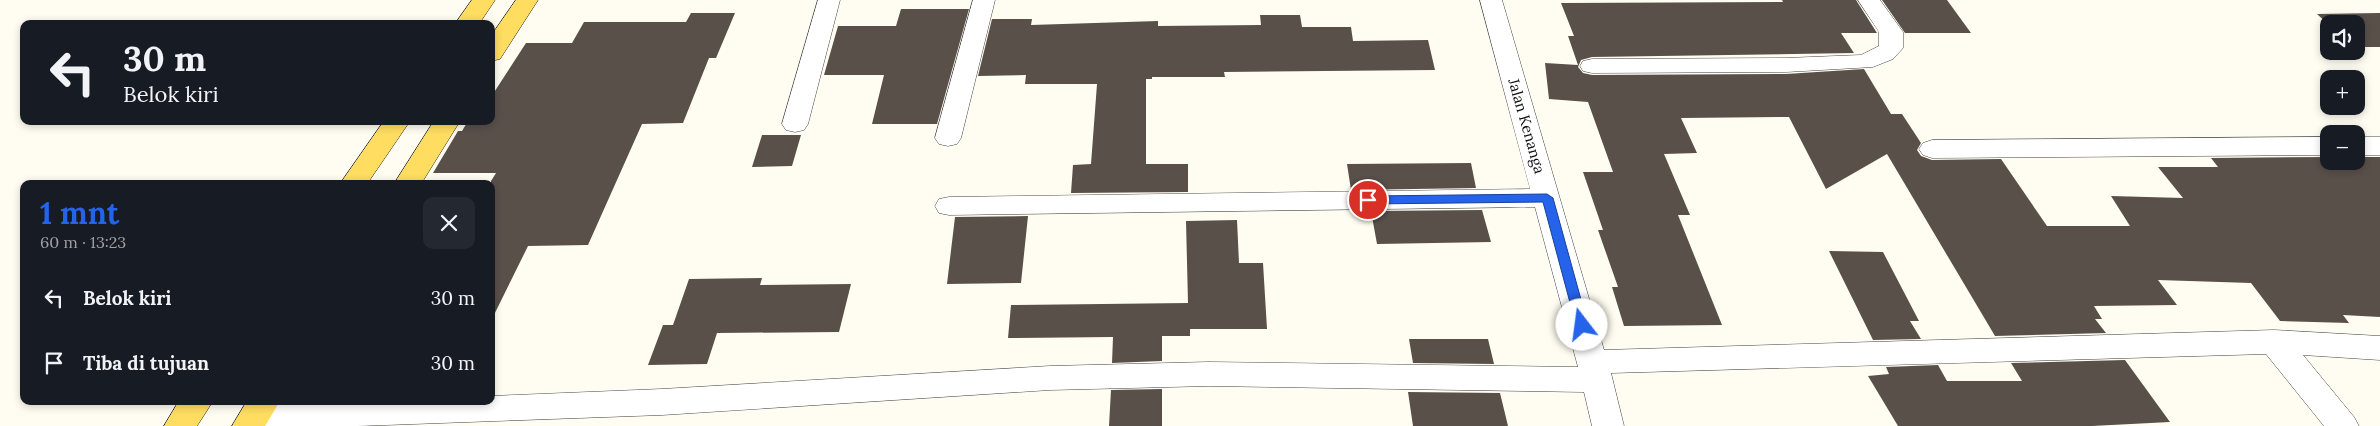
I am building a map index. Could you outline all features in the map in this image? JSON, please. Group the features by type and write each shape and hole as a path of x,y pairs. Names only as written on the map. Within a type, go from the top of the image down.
{"main road":[{"path":"470,20 484,0"},
{"path":"495,48 527,0"},
{"path":"356,180 394,125"},
{"path":"410,180 445,125"},
{"path":"180,426 194,405"}],"street":[{"path":"795,124 829,0"},
{"path":"948,138 984,0"},
{"name":"Jalan Kenanga","path":"1492,0 1595,371 1608,426"},
{"path":"1592,66 1786,65 1864,62 1884,54 1891,48 1891,32 1869,0"},
{"path":"1932,149 2320,146"},
{"path":"2365,146 2380,146"},
{"path":"949,206 1547,198"},
{"path":"2274,342 2342,426"},
{"path":"255,415 662,402 1050,378 1208,374 1595,371 2274,342 2380,348"}],"building":[{"path":"1782,0 1856,0 1877,33 1841,33 1854,53 1592,57 1581,60 1578,67 1583,73 1592,75 1786,74 1864,69 1891,114 1902,114 1921,143 1917,150 1921,156 1932,160 2001,159 2047,226 2130,226 2111,196 2183,198 2158,167 2218,167 2211,158 2320,157 2320,170 2365,170 2365,157 2380,157 2380,317 2343,315 2349,323 2280,321 2251,283 2158,280 2177,305 2094,306 2102,319 2095,319 2106,333 1995,336 1887,154 1826,189 1789,117 1681,118 1697,153 1664,154 1690,215 1678,215 1722,325 1624,326 1612,287 1618,287 1598,230 1603,230 1583,172 1613,172 1588,102 1549,99 1545,63 1578,65 1568,36 1574,36 1561,3 1783,2"},
{"path":"1882,0 1947,0 1971,33 1905,33"},
{"path":"901,9 969,9 937,124 872,124 884,75 824,75 838,26 896,26"},
{"path":"691,13 735,13 716,58 709,58 683,123 642,124 588,245 528,246 495,313 495,180 492,180 496,173 433,173 458,131 462,131 466,125 495,125 495,91 526,43 572,43 584,22 686,22"},
{"path":"2380,13 2380,47 2365,47 2365,15 2320,15 2320,17 2317,14"},
{"path":"1260,15 1300,15 1302,27 1351,27 1353,41 1428,40 1435,70 1224,72 1225,77 1152,77 1152,79 1146,79 1146,164 1188,164 1188,192 1071,193 1073,165 1091,164 1097,84 1025,84 1026,75 978,76 992,19 1032,19 1031,25 1158,21 1158,26 1261,25"},
{"path":"762,135 801,135 792,166 752,167"},
{"path":"1471,163 1476,188 1351,190 1347,164"},
{"path":"1482,210 1491,242 1377,244 1371,211"},
{"path":"1028,216 1021,283 947,284 955,217"},
{"path":"1237,220 1239,263 1263,263 1267,329 1190,329 1190,336 1162,336 1162,361 1112,363 1113,337 1008,338 1011,305 1188,303 1186,221"},
{"path":"1829,251 1883,252 1919,321 1910,321 1921,339 1873,340"},
{"path":"762,278 760,285 851,284 839,332 717,333 707,364 648,365 663,325 673,325 689,279"},
{"path":"1409,339 1488,339 1494,364 1413,363"},
{"path":"2125,360 2170,422 2092,426 1898,426 1868,376 1889,374 1886,367 1938,365 1947,381 2022,381 2011,363"},
{"path":"1162,389 1162,426 1109,426 1111,390"},
{"path":"1408,392 1500,393 1508,426 1413,426"}],"route":[{"path":"1368,200 1547,198 1582,325"}]}
